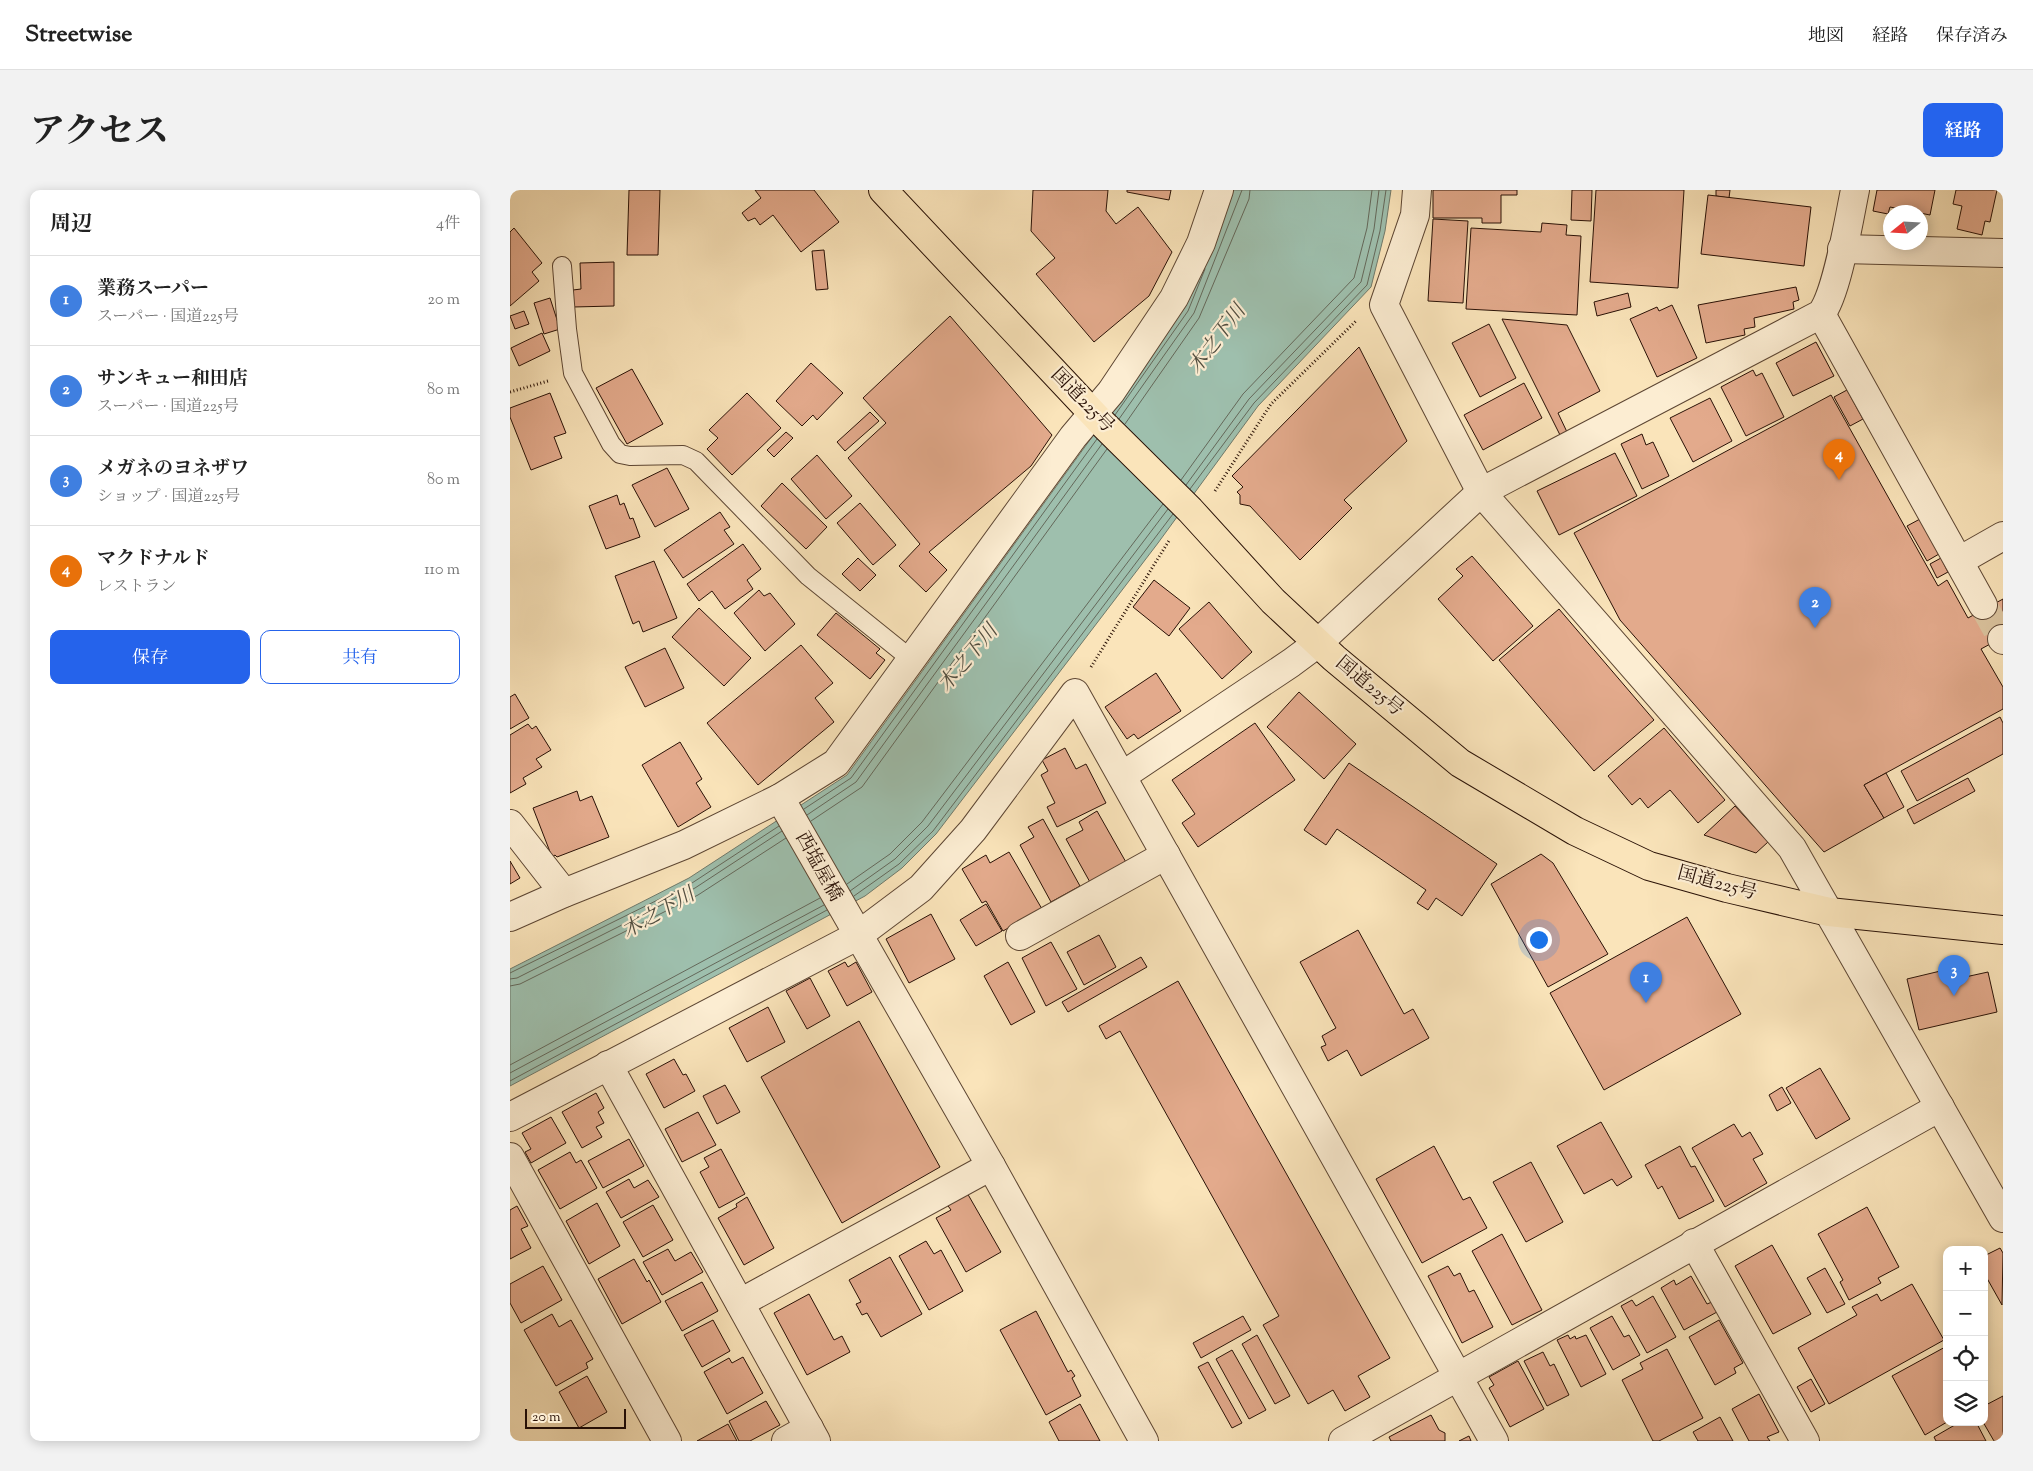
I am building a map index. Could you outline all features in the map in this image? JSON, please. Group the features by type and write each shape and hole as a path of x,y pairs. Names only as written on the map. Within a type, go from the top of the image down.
{"highway":[{"name":"国道225号","path":"883,190 1096,417 1190,510 1273,601 1318,643 1460,763 1575,831 1649,866 1727,888 1829,912 2003,930"}],"street":[{"path":"510,917 564,893 684,845 780,798 836,763 911,659 1096,417 1110,392 1174,298 1200,243 1219,190"},
{"path":"1417,190 1415,215 1384,305 1480,492 1792,848 2003,1218"},
{"path":"1122,776 1291,664 1318,643 1480,492 1821,314 1826,308 1833,286 1855,190"},
{"path":"1842,249 2003,253"},
{"path":"1821,314 1983,605"},
{"path":"1958,561 2003,536"},
{"path":"510,1117 858,936 928,880 973,830 1075,693 1494,1441"},
{"name":"西塩屋橋","path":"780,798 991,1166 1144,1441"},
{"path":"510,824 564,893"},
{"path":"1020,936 1166,855"},
{"path":"608,1065 740,1302 804,1437"},
{"path":"1343,1441 1940,1107"},
{"path":"510,1158 668,1441"},
{"path":"740,1302 991,1166"},
{"path":"1694,1243 1805,1441"}],"lane":[{"path":"562,266 573,373 611,444 620,454 630,456 683,455 696,461 808,576 911,659"}],"path":[{"path":"1213,494 1271,404 1368,309 1384,305"},
{"path":"510,392 573,373"},
{"path":"1075,693 1170,538"}],"water":[{"name":"木之下川","path":"1232,190 1391,190 1385,231 1371,287 1258,406 1158,543 936,834 902,868 865,896 510,1086 510,969 689,878 847,775 1129,386"}],"building":[{"path":"629,190 660,190 658,255 627,255"},
{"path":"755,190 814,190 839,222 801,252 773,215 760,225 755,218 748,221 742,213 761,198"},
{"path":"1033,190 1108,190 1106,211 1116,224 1138,207 1172,252 1149,296 1094,342 1036,274 1055,258 1031,231"},
{"path":"1127,190 1171,190 1169,200 1127,192"},
{"path":"1433,190 1517,190 1517,195 1501,195 1501,223 1482,223 1482,218 1433,218"},
{"path":"1572,190 1592,190 1591,221 1571,220"},
{"path":"1596,190 1684,190 1678,288 1590,282"},
{"path":"1716,190 1730,190 1729,198 1716,196"},
{"path":"1877,190 1935,190 1930,215 1928,215 1928,205 1883,205 1883,213 1873,211"},
{"path":"1956,190 1997,190 1990,222 1985,221 1982,235 1957,229 1962,206 1953,204"},
{"path":"1708,195 1811,207 1804,266 1701,254"},
{"path":"1433,219 1468,221 1463,303 1428,301"},
{"path":"1542,223 1567,225 1566,235 1581,236 1577,315 1466,309 1471,228 1541,232"},
{"path":"514,228 542,263 532,272 539,281 510,306 510,232"},
{"path":"824,250 828,289 816,290 812,251"},
{"path":"614,262 614,306 573,307 573,290 581,289 580,263"},
{"path":"1796,287 1799,300 1793,302 1794,309 1754,318 1755,327 1744,329 1745,335 1706,343 1698,305"},
{"path":"1628,293 1631,307 1597,316 1594,302"},
{"path":"550,298 560,329 544,334 534,303"},
{"path":"1672,305 1697,358 1657,377 1630,319 1657,307 1659,311"},
{"path":"524,311 529,324 515,329 510,316"},
{"path":"950,316 1052,435 1031,466 929,552 947,570 926,592 899,566 920,544 848,458 886,423 863,398"},
{"path":"1502,319 1567,325 1600,391 1558,413 1567,432 1560,435"},
{"path":"1489,324 1516,378 1480,397 1452,343"},
{"path":"542,333 550,351 519,366 511,348"},
{"path":"1816,342 1834,376 1793,396 1776,363"},
{"path":"1359,347 1407,441 1344,500 1352,508 1300,560 1250,506 1240,504 1240,495 1237,492 1243,487 1232,476"},
{"path":"811,363 843,393 817,420 813,415 802,426 776,401"},
{"path":"632,369 663,424 627,444 596,388"},
{"path":"1753,370 1756,376 1762,373 1784,417 1746,436 1721,387"},
{"path":"1524,383 1542,418 1483,450 1464,415"},
{"path":"1847,390 1863,419 1850,426 1834,397"},
{"path":"550,393 566,433 554,437 562,458 531,470 510,417 510,408"},
{"path":"747,393 781,428 732,475 707,449 718,438 709,430"},
{"path":"1831,395 1938,586 1947,580 1968,618 2003,599 2003,637 1981,649 2003,687 2003,709 1864,785 1884,818 1824,852 1620,620 1574,533"},
{"path":"1710,398 1732,441 1693,462 1670,418"},
{"path":"870,412 879,421 845,451 837,442"},
{"path":"786,432 793,438 774,457 767,450"},
{"path":"1642,434 1646,445 1653,442 1669,476 1642,489 1621,444"},
{"path":"1615,453 1637,496 1559,535 1537,491"},
{"path":"817,455 852,496 826,519 791,479"},
{"path":"667,468 689,509 655,527 632,485"},
{"path":"782,483 827,527 806,549 761,506"},
{"path":"617,495 620,505 624,503 630,519 633,518 640,537 606,549 589,506"},
{"path":"860,503 896,545 873,565 837,523"},
{"path":"720,512 730,527 724,530 734,544 683,578 664,550"},
{"path":"1920,519 1939,554 1927,561 1907,526"},
{"path":"743,544 761,569 747,580 753,589 725,609 712,591 699,601 687,584"},
{"path":"1472,556 1533,626 1493,661 1438,599 1463,576 1456,569"},
{"path":"858,558 876,575 860,591 842,574"},
{"path":"1941,558 1948,572 1937,578 1930,564"},
{"path":"654,561 677,618 643,632 639,621 633,624 615,576"},
{"path":"1154,580 1190,608 1169,636 1133,607"},
{"path":"759,590 764,596 770,593 795,624 765,651 734,613"},
{"path":"1209,602 1252,652 1222,679 1179,629"},
{"path":"699,608 751,658 724,686 672,637"},
{"path":"1559,609 1654,720 1594,771 1499,660"},
{"path":"836,613 880,649 876,653 885,660 870,679 817,635"},
{"path":"801,645 833,683 815,698 834,722 758,785 707,723"},
{"path":"665,648 684,688 645,707 625,667"},
{"path":"1156,673 1181,711 1138,739 1134,734 1127,739 1105,707"},
{"path":"1299,692 1356,744 1324,779 1267,727"},
{"path":"515,694 529,718 510,729 510,697"},
{"path":"2000,717 2003,723 2003,754 1917,801 1901,771"},
{"path":"1255,723 1295,780 1198,847 1182,823 1195,814 1172,780"},
{"path":"528,724 532,729 536,726 551,750 536,759 542,767 523,778 526,784 510,793 510,735"},
{"path":"1664,728 1725,800 1698,823 1670,790 1648,808 1640,798 1632,805 1608,776"},
{"path":"680,742 702,779 696,783 711,807 678,827 642,765"},
{"path":"1065,748 1076,769 1086,764 1106,803 1057,827 1047,807 1055,803 1041,775 1048,771 1042,760"},
{"path":"1349,763 1497,864 1462,916 1436,898 1428,910 1417,903 1426,890 1337,829 1326,845 1304,830"},
{"path":"1886,773 1904,807 1884,818 1864,785"},
{"path":"1968,778 1975,791 1914,824 1907,810"},
{"path":"577,791 580,801 592,796 609,837 557,857 555,855 552,857 533,808"},
{"path":"1735,806 1768,842 1756,853 1704,835"},
{"path":"1097,811 1127,864 1091,884 1066,839 1083,830 1079,822"},
{"path":"1043,819 1080,886 1051,902 1020,845 1034,837 1028,827"},
{"path":"1009,852 1042,909 1003,931 986,901 982,903 962,869 986,855 990,863"},
{"path":"1541,854 1553,863 1608,954 1548,987 1491,884"},
{"path":"510,861 520,878 510,884"},
{"path":"986,904 1002,931 976,946 960,920"},
{"path":"931,914 955,959 909,983 886,939"},
{"path":"1687,917 1741,1014 1604,1090 1550,993"},
{"path":"1358,930 1404,1014 1413,1009 1429,1038 1361,1076 1347,1050 1328,1061 1321,1047 1326,1045 1322,1036 1336,1028 1300,962"},
{"path":"1099,935 1116,967 1084,985 1067,952"},
{"path":"1051,942 1077,989 1046,1006 1022,958"},
{"path":"1141,957 1147,967 1068,1012 1062,1002"},
{"path":"845,962 848,967 856,962 872,992 847,1006 828,971"},
{"path":"1008,962 1035,1012 1011,1025 984,976"},
{"path":"1953,968 1956,979 1988,972 1997,1012 1919,1030 1907,979"},
{"path":"810,978 830,1016 807,1029 786,991"},
{"path":"1178,981 1390,1358 1358,1376 1370,1397 1345,1411 1333,1390 1308,1404 1263,1325 1279,1316 1120,1031 1106,1039 1099,1026"},
{"path":"768,1007 785,1042 747,1062 729,1028"},
{"path":"859,1021 940,1167 842,1223 761,1077"},
{"path":"674,1059 683,1075 686,1074 695,1091 664,1108 646,1074"},
{"path":"1820,1068 1850,1119 1816,1139 1786,1088"},
{"path":"725,1085 740,1112 717,1124 703,1096"},
{"path":"1782,1087 1791,1103 1777,1111 1769,1095"},
{"path":"596,1093 604,1108 598,1112 604,1123 596,1127 602,1137 582,1148 562,1112"},
{"path":"698,1112 716,1145 682,1162 665,1129"},
{"path":"551,1117 566,1143 531,1163 525,1152 531,1149 522,1133"},
{"path":"1601,1122 1632,1177 1617,1186 1612,1179 1584,1194 1557,1146"},
{"path":"1734,1124 1742,1137 1750,1132 1763,1154 1753,1159 1767,1183 1725,1207 1692,1148"},
{"path":"629,1139 644,1166 603,1188 588,1161"},
{"path":"1434,1146 1463,1200 1470,1197 1487,1228 1422,1263 1376,1179"},
{"path":"1680,1146 1691,1167 1695,1166 1714,1201 1679,1219 1662,1186 1658,1189 1645,1165"},
{"path":"721,1149 745,1194 719,1208 700,1172 709,1167 704,1158"},
{"path":"570,1152 576,1163 581,1160 597,1188 560,1209 538,1170"},
{"path":"1531,1162 1563,1222 1526,1242 1493,1182"},
{"path":"629,1179 634,1188 648,1180 659,1197 621,1218 606,1192"},
{"path":"966,1191 1001,1252 966,1272 936,1218 951,1210 946,1203"},
{"path":"747,1197 774,1248 744,1265 718,1218 737,1207 736,1204"},
{"path":"597,1203 620,1246 589,1264 566,1221"},
{"path":"653,1205 673,1240 643,1257 623,1222"},
{"path":"517,1206 528,1226 521,1229 531,1248 510,1259 510,1210"},
{"path":"1867,1207 1899,1267 1878,1278 1881,1283 1849,1300 1840,1282 1843,1280 1818,1234"},
{"path":"1502,1234 1542,1310 1512,1325 1472,1251"},
{"path":"926,1241 934,1254 941,1250 963,1291 929,1310 899,1256"},
{"path":"1772,1245 1811,1314 1773,1334 1735,1266"},
{"path":"2000,1248 2003,1253 2002,1305 1988,1280 1988,1254"},
{"path":"668,1249 675,1261 691,1252 703,1272 662,1295 643,1262"},
{"path":"890,1257 922,1314 881,1337 867,1313 862,1315 856,1304 861,1302 849,1280"},
{"path":"634,1259 647,1282 649,1280 661,1302 622,1324 598,1279"},
{"path":"543,1266 562,1300 521,1323 510,1303 510,1284"},
{"path":"1448,1266 1454,1276 1460,1273 1469,1292 1474,1290 1493,1327 1462,1343 1428,1276"},
{"path":"1825,1268 1845,1304 1827,1313 1807,1278"},
{"path":"1691,1276 1707,1304 1712,1302 1717,1312 1684,1330 1661,1288 1674,1280 1676,1285"},
{"path":"702,1282 718,1311 682,1331 665,1301"},
{"path":"1912,1284 1943,1341 1829,1404 1798,1348 1857,1315 1852,1307 1877,1294 1881,1301"},
{"path":"809,1294 834,1340 842,1336 850,1352 807,1375 774,1313"},
{"path":"1653,1296 1676,1337 1647,1353 1621,1306 1632,1300 1636,1306"},
{"path":"1036,1311 1068,1372 1071,1370 1075,1376 1072,1378 1081,1396 1046,1415 1000,1330"},
{"path":"552,1314 559,1327 571,1320 593,1359 586,1363 588,1368 556,1386 524,1330"},
{"path":"1243,1316 1251,1330 1201,1358 1193,1343"},
{"path":"1612,1316 1624,1337 1629,1335 1640,1355 1613,1370 1590,1328"},
{"path":"713,1320 730,1351 702,1367 684,1335"},
{"path":"1719,1320 1743,1363 1734,1368 1736,1373 1715,1385 1689,1337"},
{"path":"1257,1335 1290,1396 1275,1404 1242,1344"},
{"path":"1568,1335 1570,1339 1575,1336 1576,1339 1586,1335 1606,1374 1581,1387 1557,1340"},
{"path":"1943,1348 1943,1424 1925,1435 1892,1376"},
{"path":"1667,1349 1703,1418 1659,1441 1653,1441 1622,1380 1643,1369 1640,1363"},
{"path":"1232,1350 1266,1410 1249,1419 1216,1359"},
{"path":"1543,1352 1550,1366 1554,1364 1569,1395 1547,1406 1524,1361"},
{"path":"743,1357 763,1393 727,1414 704,1372 729,1358 732,1363"},
{"path":"1518,1361 1544,1409 1510,1427 1489,1388 1494,1385 1489,1377"},
{"path":"1208,1362 1242,1423 1232,1428 1198,1367"},
{"path":"587,1376 607,1412 579,1428 559,1392"},
{"path":"1811,1379 1825,1404 1811,1412 1797,1387"},
{"path":"1759,1394 1779,1432 1767,1437 1770,1441 1749,1441 1732,1409"},
{"path":"2003,1396 2003,1441 1994,1441 1985,1426 1988,1426 1988,1404"},
{"path":"766,1401 780,1425 750,1441 739,1441 729,1421"},
{"path":"1080,1404 1100,1441 1059,1441 1049,1422"},
{"path":"1431,1415 1439,1430 1445,1433 1445,1441 1391,1441 1389,1437"},
{"path":"1720,1417 1733,1441 1698,1441 1693,1432"},
{"path":"728,1424 737,1441 697,1441"},
{"path":"1953,1426 1978,1426 1986,1441 1936,1441 1934,1437"},
{"path":"1469,1436 1471,1441 1459,1441"}],"tunnel":[{"path":"1983,605 2002,639"}],"place":[{"name":"マクドナルド","path":"1839,480"},
{"name":"サンキュー和田店","path":"1815,628"},
{"name":"メガネのヨネザワ","path":"1954,996"},
{"name":"業務スーパー","path":"1646,1003"}]}
